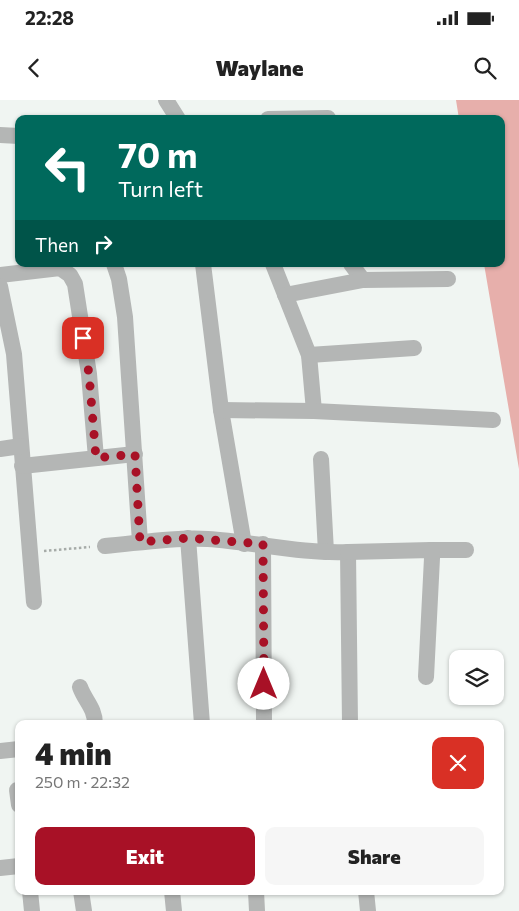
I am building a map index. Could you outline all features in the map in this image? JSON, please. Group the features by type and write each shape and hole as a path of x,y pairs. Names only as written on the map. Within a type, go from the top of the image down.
{"street":[{"path":"166,100 175,115"},
{"path":"0,135 15,136"},
{"path":"0,275 46,267 60,268 70,275 74,284 89,374 96,458"},
{"path":"115,267 119,279 125,317 140,542"},
{"path":"203,267 221,410 244,544"},
{"path":"274,267 309,355 314,411"},
{"path":"353,267 363,280"},
{"path":"285,295 363,280 448,279"},
{"path":"0,286 14,354 34,602"},
{"path":"309,355 414,348"},
{"path":"221,410 314,411 493,420"},
{"path":"0,449 21,446"},
{"path":"22,466 135,454"},
{"path":"321,459 326,552"},
{"path":"188,538 202,720"},
{"path":"105,546 188,538 244,544 263,544 326,552 466,550"},
{"path":"263,544 264,720"},
{"path":"426,677 431,550"},
{"path":"348,552 350,720"},
{"path":"80,687 83,697 95,713 95,720"},
{"path":"0,751 15,749"},
{"path":"0,868 15,866"},
{"path":"30,895 32,911"},
{"path":"82,895 84,911"},
{"path":"172,895 174,911"},
{"path":"256,895 257,911"},
{"path":"366,895 368,911"}],"path":[{"path":"30,552 105,546"}],"shaded area":[{"path":"456,100 519,100 519,469 485,267 505,267 505,115 458,115"}],"route":[{"path":"83,338 89,374 96,458 135,454 140,542 188,538 244,544 263,544 264,684"}]}
